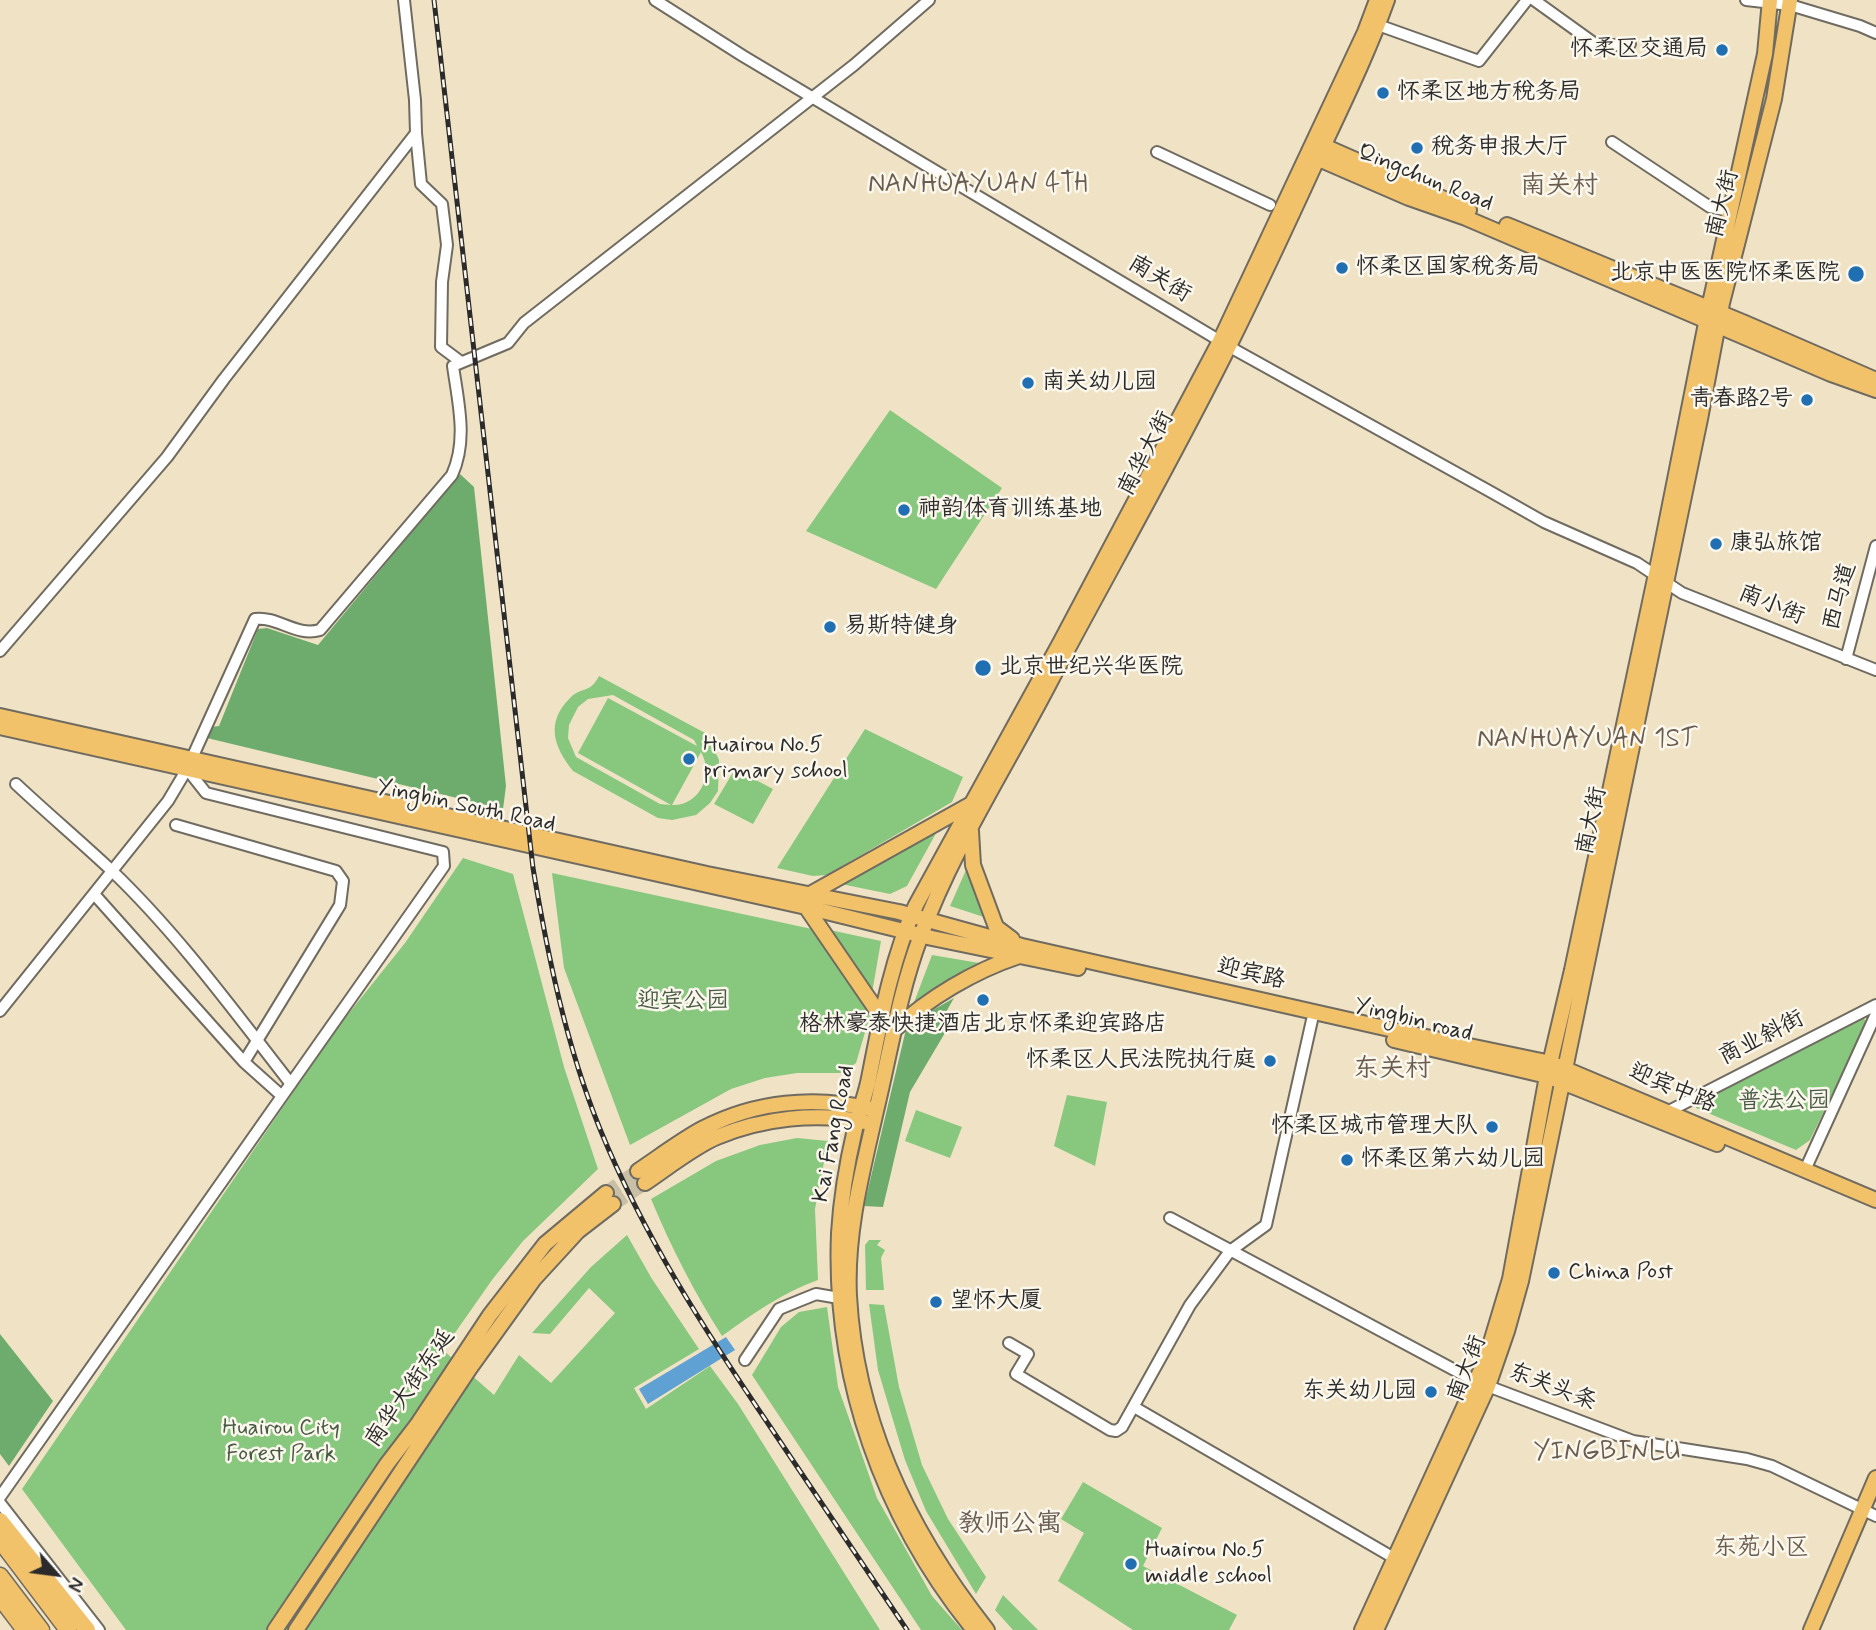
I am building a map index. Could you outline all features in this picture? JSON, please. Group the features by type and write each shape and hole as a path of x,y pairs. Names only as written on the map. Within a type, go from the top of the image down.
{"highway":[{"path":"0,1521 87,1630"},
{"path":"0,1540 68,1630"},
{"path":"0,1576 41,1630"},
{"path":"0,1597 24,1630"}],"main road":[{"name":"南华大街","path":"1316,150 1377,0"},
{"name":"南华大街","path":"928,919 970,829 1225,343 1378,25 1387,0"},
{"name":"南大街","path":"1362,1630 1394,1558 1507,1331 1521,1281 1714,317 1730,211 1765,54 1770,2"},
{"name":"南大街","path":"1714,317 1774,99 1790,3"},
{"name":"Qingchun Road","path":"1316,150 1468,209 1714,317 1832,374 1876,390"},
{"name":"Qingchun Road","path":"1714,317 1876,380"},
{"name":"南华大街","path":"911,915 1225,343"},
{"name":"南大街","path":"1376,1630 1482,1384 1486,1359 1510,1279 1549,1070 1661,578"},
{"name":"Yingbin South Road","path":"0,716 189,764"},
{"name":"Yingbin South Road","path":"0,727 189,764 808,900 911,915"},
{"path":"881,1018 808,900 971,804"},
{"path":"892,1032 918,1007 1021,951 996,927 973,865 970,829"},
{"name":"Yingbin South Road","path":"808,900 921,935"},
{"path":"911,915 928,919"},
{"name":"Kai Fang Road","path":"911,915 881,1018 850,1231 849,1297 858,1364 874,1427 896,1487 927,1546 988,1630"},
{"name":"迎宾路","path":"928,919 1021,951 1326,1015 1549,1070"},
{"name":"Kai Fang Road","path":"928,919 867,1115 846,1171 839,1232 839,1298 848,1366 864,1431 887,1491 918,1551 974,1630"},
{"name":"Yingbin road","path":"921,935 1021,951 1312,1020 1549,1070 1876,1211"},
{"name":"迎宾中路","path":"1564,1075 1667,1112 1876,1200"},
{"path":"641,1177 701,1130 743,1111 786,1102 867,1115"},
{"name":"南华大街东延","path":"275,1630 387,1464 417,1425 489,1315 545,1244 610,1199 534,1279 428,1430 296,1630"},
{"path":"1811,1630 1869,1513 1876,1478"},
{"path":"1817,1630 1876,1497"}],"street":[{"path":"404,0 421,184 442,204 447,245 442,282 441,346 460,362"},
{"name":"南关街","path":"654,0 1225,343 1544,522 1661,578"},
{"path":"0,1011 169,801 189,764 255,619 266,618 309,633 320,630 452,475 460,458 461,426 453,366 508,342 524,323 854,65 929,0"},
{"path":"1378,25 1479,61 1527,0"},
{"path":"1534,0 1598,47 1630,44"},
{"path":"1746,0 1790,3 1876,33"},
{"path":"0,651 167,457 224,379 416,133"},
{"path":"1612,142 1710,207 1730,211"},
{"path":"1157,152 1270,205"},
{"name":"西马道","path":"1846,659 1876,546"},
{"name":"南小街","path":"1661,578 1682,593 1876,670"},
{"path":"0,1497 444,866 443,852 206,793 189,764"},
{"path":"16,784 112,871 155,918 291,1084"},
{"path":"176,825 336,871 343,881 340,905 244,1062"},
{"path":"93,894 244,1062 282,1097"},
{"name":"商业斜街","path":"1667,1112 1876,1004"},
{"path":"1805,1170 1876,1014"},
{"path":"1009,1343 1028,1354 1016,1374 1110,1430 1116,1431 1122,1427 1191,1305 1230,1251 1266,1225 1312,1020"},
{"name":"东关头条","path":"1170,1218 1482,1384 1633,1441 1747,1459 1772,1466 1869,1513"},
{"path":"745,1360 779,1309 816,1294 839,1298"},
{"path":"1134,1407 1394,1558"},
{"path":"0,1503 99,1630"}],"green space":[{"name":"神韵体育训练基地","path":"890,410 1002,488 936,589 806,531"},
{"path":"460,474 474,487 506,786 503,809 207,738 211,727 219,726 258,629 267,628 318,645"},
{"path":"599,676 707,734 719,760 718,791 710,803 696,815 672,820 658,818 573,771 557,744 557,717 570,698 596,682","holes":["613,695 694,740 697,746 608,698 578,753 671,805 660,804 576,757 568,738 569,725 578,707 588,699","701,752 706,770 702,787 690,800 672,805"]},
{"path":"865,729 963,777 952,802 827,875 813,876 777,868"},
{"path":"735,769 773,789 753,824 714,804"},
{"path":"940,826 907,886 890,894 841,884"},
{"name":"Huairou City Forest Park","path":"463,858 513,874 564,1067 598,1169 523,1241 443,1350 494,1395 519,1355 551,1383 615,1313 589,1288 550,1334 532,1333 591,1267 627,1235 652,1279 699,1349 634,1388 646,1409 710,1366 738,1404 880,1630 126,1630 22,1489 337,1028 405,943"},
{"path":"970,861 990,919 950,906"},
{"name":"迎宾公园","path":"552,873 812,929 871,1012 856,1063 842,1073 797,1073 765,1078 731,1089 630,1145 564,968"},
{"path":"830,930 881,941 872,993"},
{"path":"932,955 985,964 913,1005"},
{"path":"954,998 946,1012 952,1021 910,1092 883,1207 864,1206 907,1025"},
{"name":"普法公园","path":"1862,1017 1867,1022 1810,1140 1796,1150 1696,1108 1696,1101"},
{"path":"1067,1095 1107,1102 1095,1166 1054,1146"},
{"path":"916,1110 962,1127 950,1158 905,1141"},
{"path":"797,1138 828,1141 815,1209 818,1280 756,1312 722,1336 684,1269 651,1199 716,1161 760,1145"},
{"path":"869,1240 881,1240 877,1245 885,1250 881,1258 884,1290 866,1290 865,1245"},
{"path":"869,1304 884,1305 899,1387 922,1465 948,1519 986,1577 976,1594 926,1511 905,1460 878,1370"},
{"path":"827,1307 838,1387 877,1498 932,1596 962,1630 921,1630 752,1375 781,1327 799,1312"},
{"path":"0,1334 53,1401 9,1466 0,1454"},
{"path":"1083,1482 1162,1528 1143,1566 1237,1615 1229,1630 1133,1630 1058,1581 1084,1533 1061,1519"},
{"path":"1003,1595 1038,1630 1013,1630 995,1610"}],"water":[{"path":"726,1337 735,1350 648,1404 639,1389"}],"tunnel":[{"path":"606,1193 638,1171"},
{"path":"613,1204 645,1183"}],"railway":[{"path":"434,0 533,868 552,968 577,1065 617,1169 656,1246 723,1356 907,1630"}],"place":[{"name":"怀柔区交通局","path":"1722,50"},
{"name":"怀柔区地方税务局","path":"1383,93"},
{"name":"税务申报大厅","path":"1417,148"},
{"name":"怀柔区国家税务局","path":"1342,268"},
{"name":"北京中医医院怀柔医院","path":"1856,274"},
{"name":"南关幼儿园","path":"1028,383"},
{"name":"青春路2号","path":"1807,400"},
{"name":"神韵体育训练基地","path":"904,510"},
{"name":"康弘旅馆","path":"1716,544"},
{"name":"易斯特健身","path":"830,627"},
{"name":"北京世纪兴华医院","path":"983,668"},
{"name":"Huairou No.5 primary school","path":"689,759"},
{"name":"格林豪泰快捷酒店北京怀柔迎宾路店","path":"983,1000"},
{"name":"怀柔区人民法院执行庭","path":"1270,1061"},
{"name":"怀柔区城市管理大队","path":"1492,1127"},
{"name":"怀柔区第六幼儿园","path":"1347,1160"},
{"name":"China Post","path":"1554,1273"},
{"name":"望怀大厦","path":"936,1302"},
{"name":"东关幼儿园","path":"1431,1392"},
{"name":"Huairou No.5 middle school","path":"1131,1564"}],"district":[{"name":"NANHUAYUAN 4TH","path":"978,186"},
{"name":"南关村","path":"1559,188"},
{"name":"NANHUAYUAN 1ST","path":"1587,741"},
{"name":"东关村","path":"1392,1071"},
{"name":"YINGBINLU","path":"1607,1454"},
{"name":"教师公寓","path":"1010,1526"},
{"name":"东苑小区","path":"1761,1549"}]}
